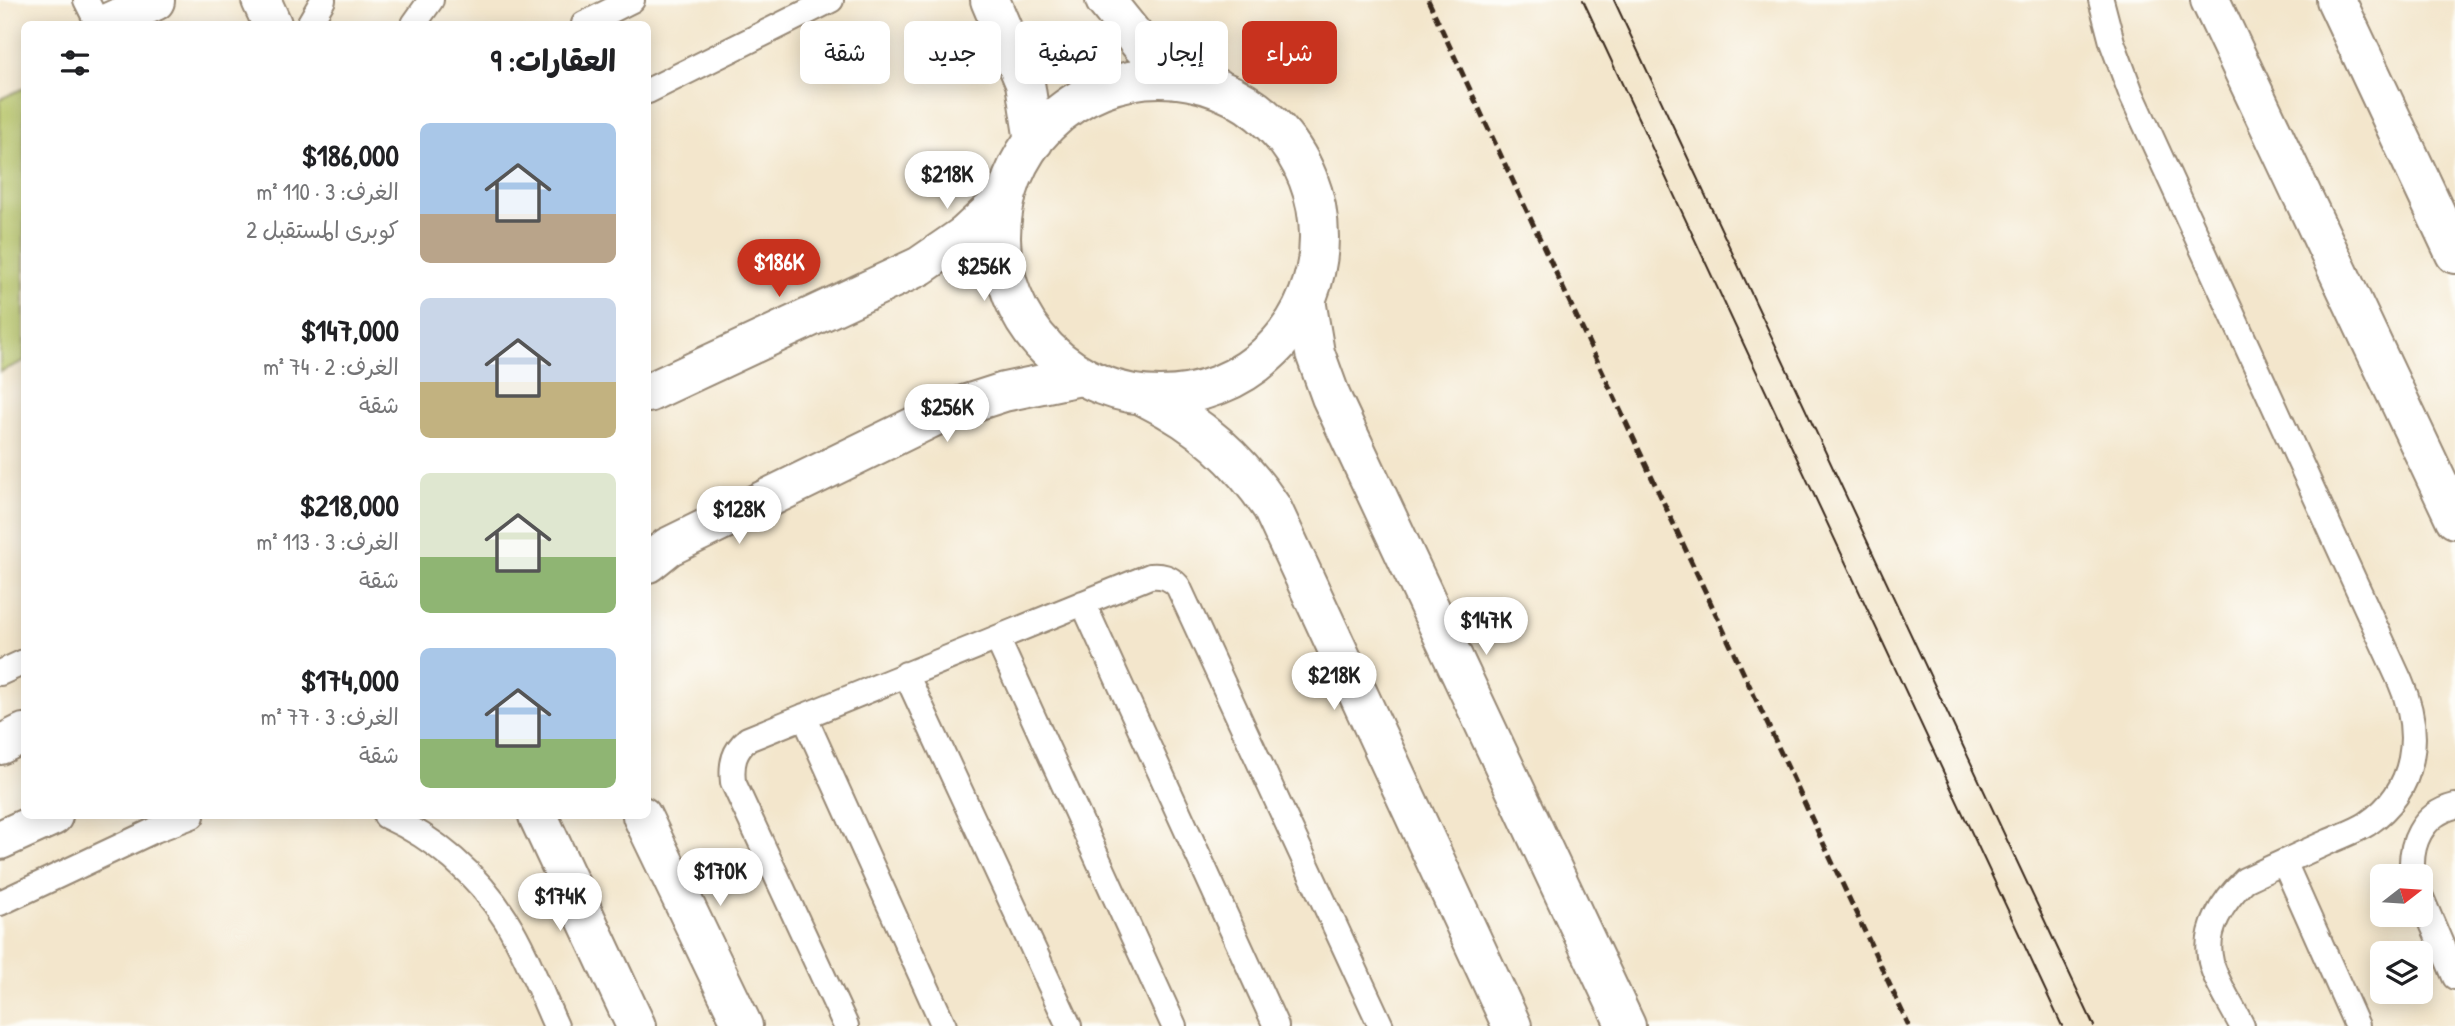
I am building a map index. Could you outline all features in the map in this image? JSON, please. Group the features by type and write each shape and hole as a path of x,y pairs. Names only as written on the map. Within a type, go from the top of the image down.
{"main road":[{"path":"261,0 271,21"},
{"path":"990,0 1025,83 1034,141"},
{"path":"1105,0 1135,37"},
{"path":"2210,0 2455,519"},
{"path":"2336,0 2455,254"},
{"path":"116,21 158,9"},
{"path":"1135,79 1093,90 1050,120 1018,161 1002,211 1001,263 1018,313 1051,355 1081,376 1096,385 1147,398 1172,411 1217,443 1238,463 1272,508 1512,1026"},
{"path":"1147,398 1200,393 1249,372 1288,335 1312,287 1321,234 1310,181 1284,135 1244,100 1206,84"},
{"path":"651,392 920,266 965,234 1006,197"},
{"path":"1306,300 1315,353 1331,397 1626,1026"},
{"path":"651,561 668,547 948,410 1004,392 1081,376"},
{"path":"0,745 21,734"},
{"path":"0,840 46,819"},
{"path":"539,819 636,1026"},
{"path":"643,819 743,1026"}],"lane":[{"path":"86,0 96,21"},
{"path":"311,21 323,0"},
{"path":"589,21 632,0"},
{"path":"651,90 831,0"},
{"path":"2101,0 2112,42 2131,93 2410,704 2414,728 2413,752 2407,774 2397,794 2383,811 2365,825 2245,880 2219,911 2210,944 2211,962 2242,1026"},
{"path":"846,1026 733,782 731,768 734,755 740,746 748,739 1150,576 1167,577 1178,586 1381,1026"},
{"path":"1083,603 1276,1026"},
{"path":"997,638 1174,1026"},
{"path":"0,673 21,663"},
{"path":"906,674 1069,1026"},
{"path":"804,716 944,1026"},
{"path":"2411,864 2414,841 2423,825 2436,814 2455,806"},
{"path":"0,903 184,819"},
{"path":"393,819 445,851 479,883 506,920 556,1026"},
{"path":"2284,862 2357,1026"},
{"path":"2433,925 2455,976"}],"green space":[{"path":"21,89 21,362 0,372 0,99"}],"tram line":[{"path":"1583,0 2062,1026"},
{"path":"1614,0 2094,1026"}],"railway":[{"path":"1428,0 1909,1026"}]}
